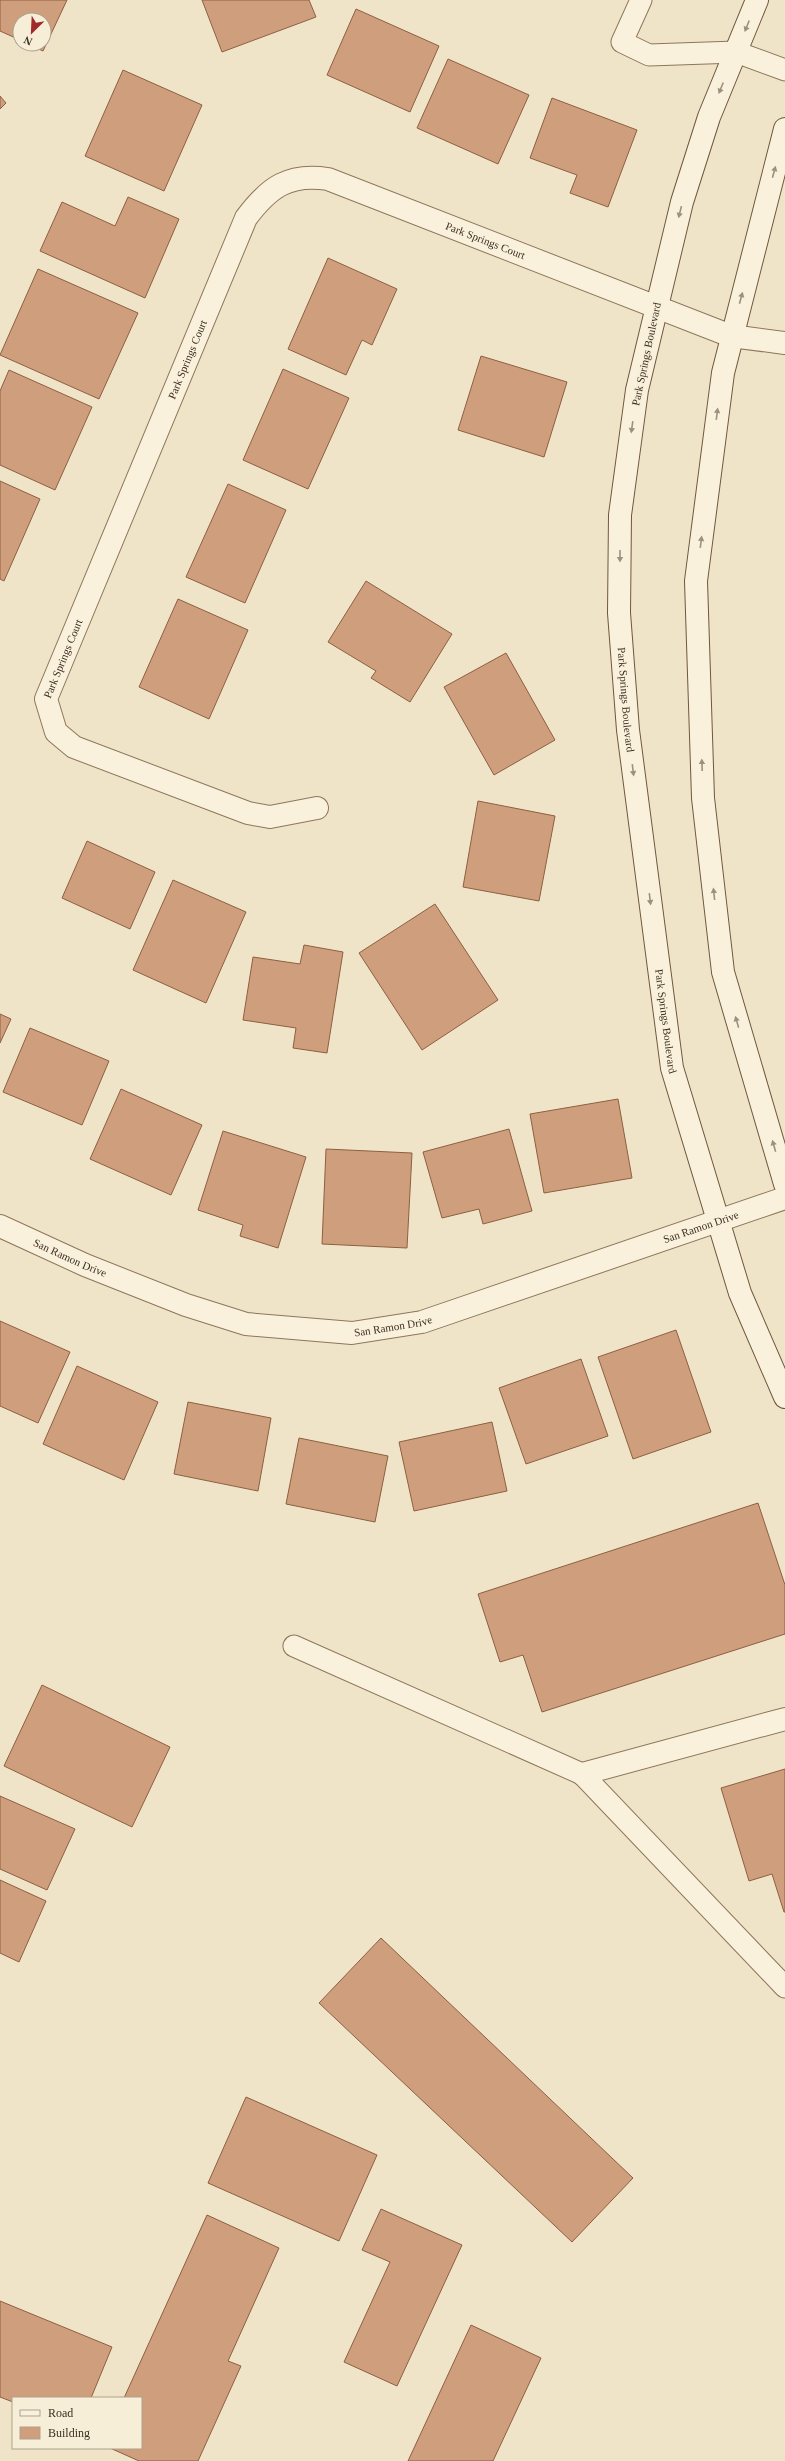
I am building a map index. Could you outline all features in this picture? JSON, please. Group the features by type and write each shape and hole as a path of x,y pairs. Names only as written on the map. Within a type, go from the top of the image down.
{"main road":[{"name":"Park Springs Boulevard","path":"757,0 710,117 684,196 636,390 620,515 620,621 628,730 672,1068 740,1293 785,1397"},
{"path":"785,129 731,336 723,373 696,581 703,798 723,972 785,1184"},
{"name":"Park Springs Court","path":"317,808 270,817 248,814 74,747 56,732 46,699 246,218 261,198 292,179 308,176 328,179 731,336 785,342"},
{"name":"San Ramon Drive","path":"0,1226 85,1265 186,1305 246,1324 352,1333 422,1322 785,1198"},
{"path":"582,1774 785,1719"}],"lane":[{"path":"641,0 622,42 650,55 736,52 785,70"},
{"path":"294,1646 582,1774 785,1987"}],"building":[{"path":"0,0 67,0 52,32 52,12 12,12 12,36 0,31"},
{"path":"202,0 309,0 316,17 222,52"},
{"path":"356,9 439,46 410,112 327,75"},
{"path":"448,59 529,95 498,164 417,128"},
{"path":"123,70 202,105 164,191 85,156"},
{"path":"0,96 6,103 0,109"},
{"path":"552,98 637,130 608,207 570,193 577,175 530,158"},
{"path":"128,197 179,219 145,298 40,251 62,202 115,226"},
{"path":"328,258 397,289 372,345 362,340 346,375 288,349"},
{"path":"38,269 138,313 99,399 0,355"},
{"path":"481,356 567,382 544,457 458,430"},
{"path":"283,369 349,398 308,489 243,460"},
{"path":"9,370 92,407 55,490 0,465 0,391"},
{"path":"0,481 40,499 4,581 0,579"},
{"path":"228,484 286,510 245,603 186,577"},
{"path":"366,581 452,634 410,702 371,678 376,671 328,642"},
{"path":"178,599 248,630 209,719 139,687"},
{"path":"506,653 555,740 494,775 444,687"},
{"path":"478,801 555,816 539,901 463,887"},
{"path":"87,841 155,872 130,929 62,898"},
{"path":"173,880 246,912 206,1003 133,970"},
{"path":"435,904 498,1000 422,1050 359,953"},
{"path":"304,945 343,952 327,1053 293,1048 296,1028 243,1020 253,957 300,964"},
{"path":"0,1014 11,1019 0,1043"},
{"path":"30,1028 109,1061 82,1125 3,1092"},
{"path":"121,1089 202,1125 171,1195 90,1159"},
{"path":"618,1099 632,1178 544,1193 530,1114"},
{"path":"509,1129 532,1211 483,1224 479,1209 442,1218 423,1152"},
{"path":"223,1131 306,1157 278,1248 240,1236 243,1225 198,1210"},
{"path":"326,1149 412,1153 407,1248 322,1244"},
{"path":"0,1321 70,1352 38,1423 0,1406"},
{"path":"676,1330 711,1432 633,1459 598,1357"},
{"path":"581,1359 608,1436 526,1464 499,1388"},
{"path":"77,1366 158,1402 124,1480 43,1444"},
{"path":"188,1402 271,1418 258,1491 174,1474"},
{"path":"492,1422 507,1491 414,1511 399,1442"},
{"path":"299,1438 388,1456 375,1522 286,1504"},
{"path":"758,1503 785,1585 785,1634 542,1712 523,1655 500,1662 478,1594"},
{"path":"42,1685 170,1747 132,1827 4,1766"},
{"path":"785,1769 784,1912 772,1874 749,1881 721,1788"},
{"path":"0,1796 75,1829 47,1890 0,1869"},
{"path":"0,1880 46,1901 19,1962 0,1953"},
{"path":"381,1938 633,2178 572,2242 319,2003"},
{"path":"246,2097 377,2155 339,2241 208,2183"},
{"path":"381,2209 462,2245 397,2386 344,2362 390,2262 362,2250"},
{"path":"207,2215 279,2248 228,2361 241,2366 198,2461 139,2461 112,2449 142,2449 142,2397 124,2397"},
{"path":"0,2301 112,2347 91,2397 12,2397 12,2402 0,2397"},
{"path":"471,2325 541,2358 493,2461 408,2461"}]}
